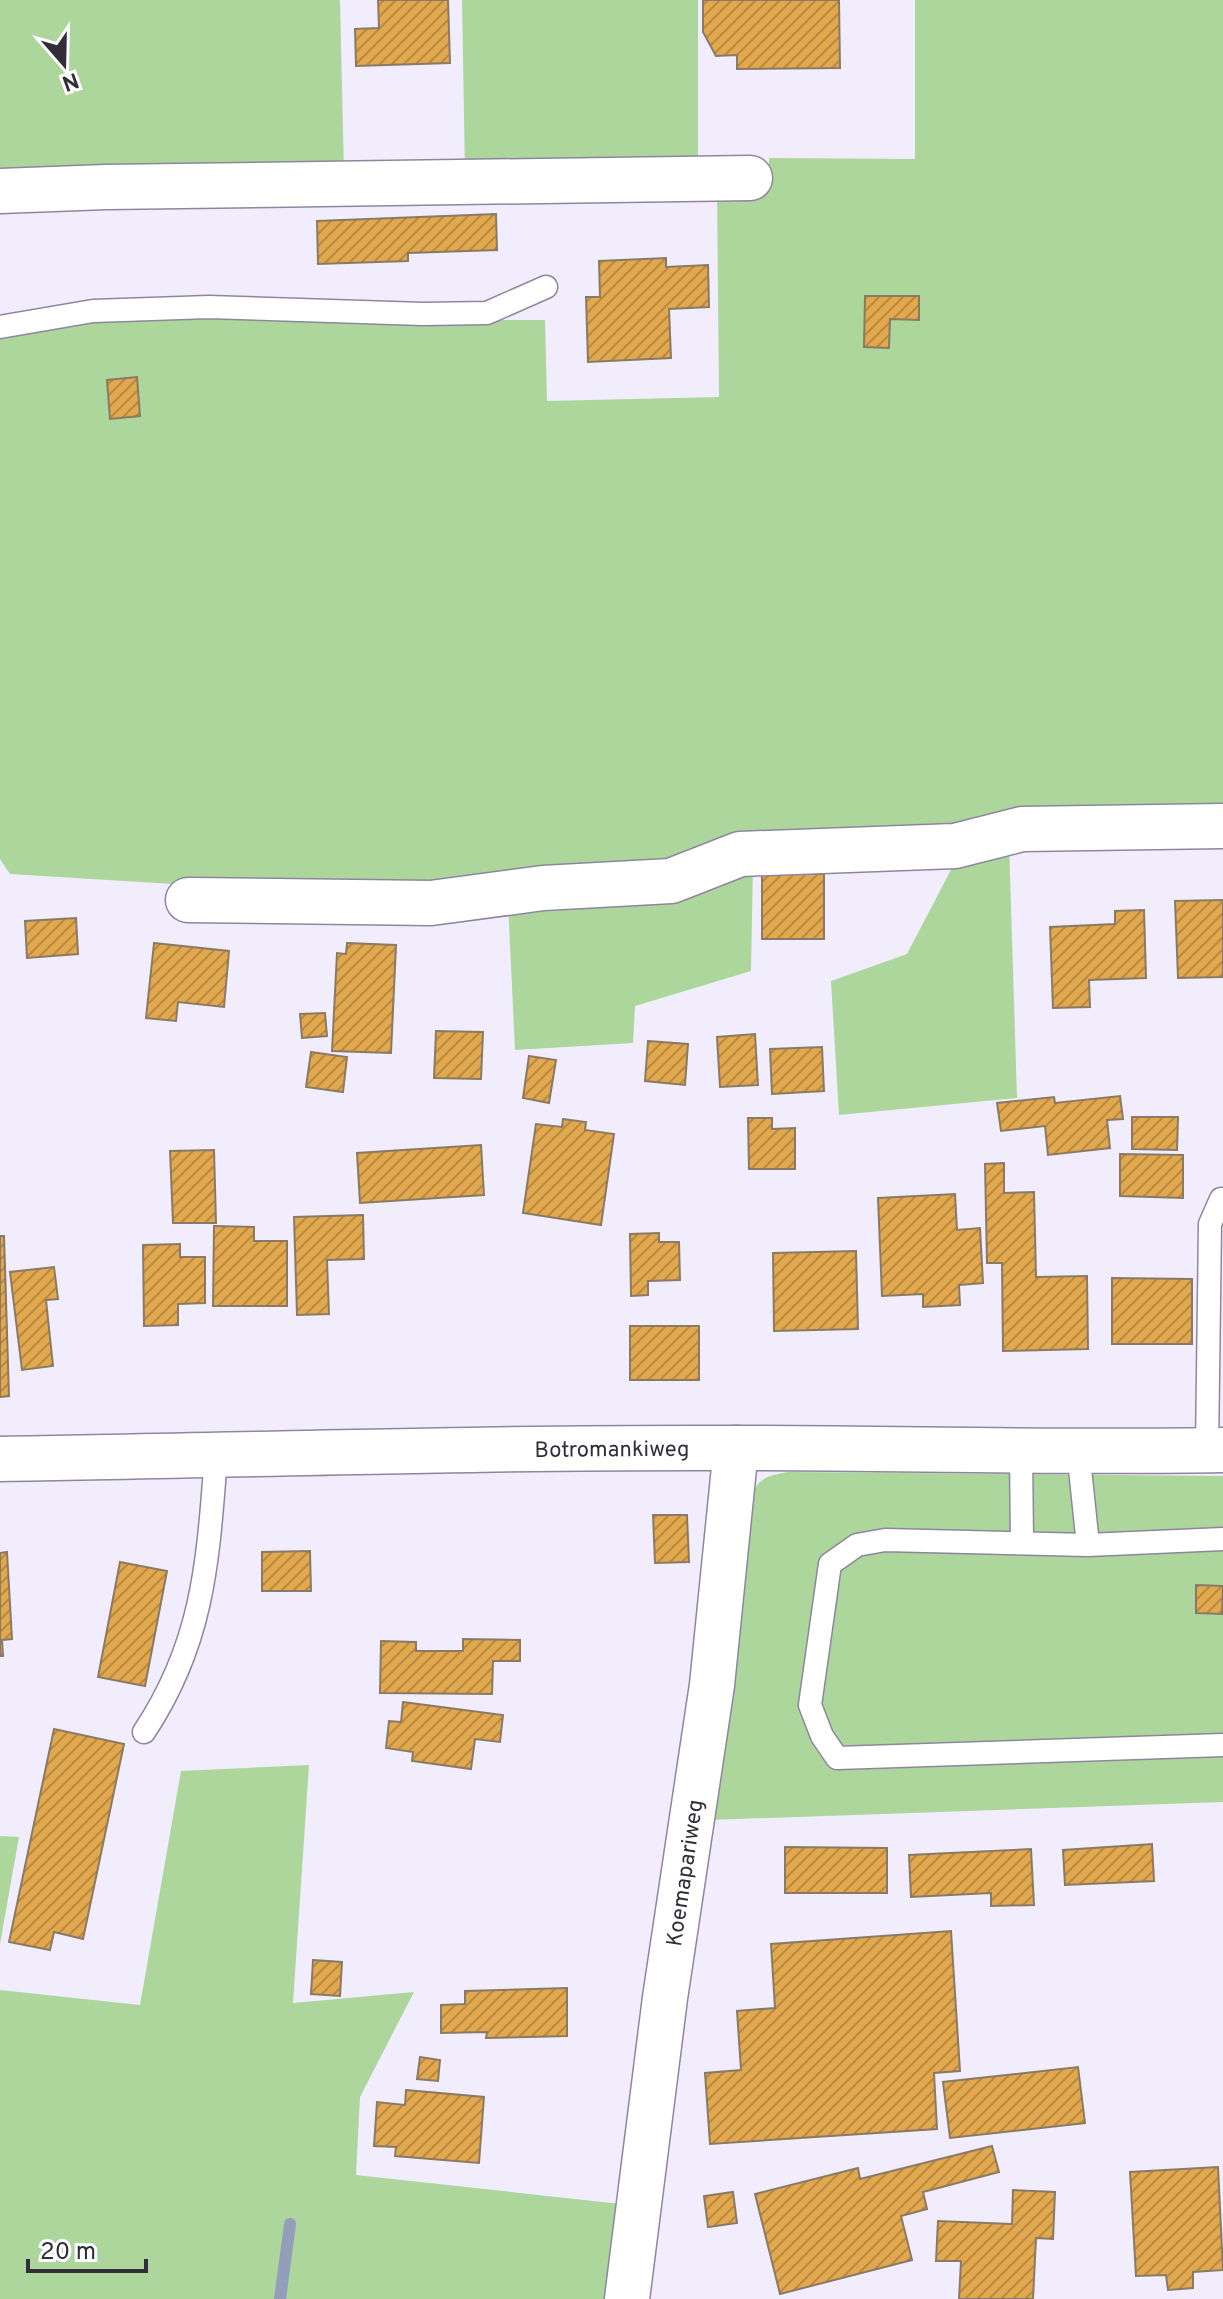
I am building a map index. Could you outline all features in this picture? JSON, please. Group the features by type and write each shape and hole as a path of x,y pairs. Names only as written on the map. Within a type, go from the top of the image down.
{"street":[{"path":"0,191 750,178"},
{"path":"188,900 431,903 543,888 671,881 740,854 955,846 1022,829 1223,826"},
{"name":"Koemapariweg","path":"627,2299 665,1998 712,1685 736,1448"},
{"name":"Botromankiweg","path":"0,1459 388,1450 1215,1450"}],"lane":[{"path":"0,327 93,311 194,308 487,313 546,287"},
{"path":"1215,1450 1210,1224 1221,1199"},
{"path":"1021,1450 1022,1543"},
{"path":"1078,1450 1088,1545"},
{"path":"144,1732 182,1662 198,1610 208,1554 216,1456"},
{"path":"1223,1539 1088,1545 885,1540 857,1545 830,1564 810,1705 822,1736 837,1758 1223,1745"}],"green space":[{"path":"0,0 340,0 344,175 0,183"},
{"path":"462,0 698,0 698,170 465,174"},
{"path":"915,0 1223,0 1223,815 668,872 424,893 189,885 10,874 0,859 0,336 98,319 203,315 370,320 545,320 547,401 719,397 717,189 769,187 769,158 915,159"},
{"path":"1009,842 1017,1098 839,1115 831,981 907,954 955,862"},
{"path":"753,864 751,971 635,1006 633,1043 515,1050 508,903"},
{"path":"789,1472 1223,1476 1223,1802 709,1820 748,1500 764,1479"},
{"path":"309,1765 293,2003 414,1992 360,2097 356,2175 621,2204 609,2299 0,2299 0,1990 140,2005 181,1771"},
{"path":"0,1836 19,1837 0,1944"}],"building":[{"path":"378,0 448,0 450,63 356,66 355,29 379,28"},
{"path":"703,0 839,0 840,68 737,69 737,55 716,56 703,32"},
{"path":"496,214 497,250 408,253 408,261 318,264 317,221"},
{"path":"666,258 666,267 708,265 709,307 669,309 671,358 588,362 586,297 600,297 599,261"},
{"path":"865,296 919,296 919,320 890,319 889,348 864,347"},
{"path":"137,377 140,416 110,419 107,380"},
{"path":"762,874 824,874 824,939 762,939"},
{"path":"1223,900 1223,977 1178,978 1175,901"},
{"path":"1144,910 1146,978 1089,980 1090,1007 1053,1008 1050,927 1115,924 1115,911"},
{"path":"76,918 78,954 27,958 25,921"},
{"path":"154,943 229,951 224,1007 178,1002 176,1021 146,1018"},
{"path":"347,943 396,945 391,1053 332,1051 337,953 346,954"},
{"path":"325,1013 327,1036 302,1038 300,1014"},
{"path":"436,1031 483,1032 481,1079 434,1078"},
{"path":"755,1034 758,1085 720,1087 717,1037"},
{"path":"648,1041 688,1044 685,1085 645,1081"},
{"path":"822,1047 824,1091 772,1094 770,1049"},
{"path":"311,1052 347,1057 343,1092 306,1087"},
{"path":"529,1056 556,1060 549,1103 523,1098"},
{"path":"1120,1096 1123,1119 1107,1120 1110,1148 1048,1155 1045,1126 1001,1131 997,1103 1054,1097 1055,1103"},
{"path":"1132,1117 1178,1117 1177,1150 1132,1149"},
{"path":"748,1118 772,1118 772,1129 795,1128 795,1169 749,1169"},
{"path":"563,1119 586,1122 585,1130 614,1134 601,1225 523,1213 536,1124 562,1127"},
{"path":"481,1145 484,1195 360,1203 357,1153"},
{"path":"214,1150 216,1223 173,1223 170,1151"},
{"path":"1120,1154 1183,1155 1183,1198 1120,1196"},
{"path":"1004,1163 1004,1193 1034,1192 1036,1277 1087,1276 1088,1349 1003,1351 1002,1263 987,1263 985,1164"},
{"path":"955,1194 957,1230 980,1228 983,1283 959,1285 960,1305 923,1307 923,1294 882,1296 878,1198"},
{"path":"363,1215 364,1259 327,1260 329,1314 297,1315 294,1217"},
{"path":"214,1226 254,1227 254,1241 287,1241 287,1306 213,1306"},
{"path":"659,1233 659,1242 679,1242 680,1280 648,1281 648,1295 631,1296 630,1234"},
{"path":"0,1236 4,1236 9,1396 0,1397"},
{"path":"180,1244 180,1257 205,1257 205,1303 178,1304 178,1325 144,1326 143,1245"},
{"path":"856,1251 858,1329 774,1331 773,1253"},
{"path":"54,1267 58,1299 46,1300 53,1366 22,1370 10,1272"},
{"path":"1112,1278 1192,1279 1192,1344 1112,1344"},
{"path":"630,1326 699,1326 699,1380 630,1380"},
{"path":"653,1515 687,1515 689,1562 655,1563"},
{"path":"310,1551 311,1591 262,1591 262,1552"},
{"path":"7,1552 12,1639 2,1640 3,1656 0,1656 0,1553"},
{"path":"120,1562 167,1571 145,1686 98,1677"},
{"path":"1196,1585 1223,1586 1222,1614 1196,1613"},
{"path":"463,1639 520,1640 520,1661 493,1661 492,1694 380,1693 381,1641 416,1642 416,1651 463,1651"},
{"path":"403,1702 503,1715 500,1742 475,1739 471,1769 412,1761 413,1752 386,1748 389,1721 401,1722"},
{"path":"54,1729 124,1744 83,1939 54,1932 50,1950 9,1942"},
{"path":"1152,1844 1154,1881 1065,1885 1063,1850"},
{"path":"785,1847 887,1848 887,1893 785,1893"},
{"path":"1031,1849 1034,1905 991,1906 991,1893 911,1897 909,1855"},
{"path":"951,1931 960,2071 934,2073 937,2129 710,2144 705,2073 741,2070 737,2011 775,2008 771,1944"},
{"path":"313,1960 342,1962 340,1996 311,1994"},
{"path":"567,1988 567,2036 486,2038 487,2032 441,2033 441,2005 465,2004 465,1991"},
{"path":"420,2057 440,2060 438,2081 417,2079"},
{"path":"1078,2067 1085,2123 950,2138 943,2082"},
{"path":"406,2090 484,2097 479,2163 395,2156 396,2147 374,2146 377,2102 405,2105"},
{"path":"992,2146 999,2172 923,2192 927,2209 901,2216 912,2260 780,2294 755,2194 858,2168 860,2179"},
{"path":"1218,2167 1223,2270 1193,2272 1193,2288 1168,2290 1166,2275 1136,2276 1130,2172"},
{"path":"1013,2190 1055,2192 1053,2239 1036,2238 1033,2299 959,2299 961,2261 936,2261 938,2221 1012,2224"},
{"path":"733,2192 737,2223 708,2227 704,2196"}],"waterway":[{"path":"280,2299 290,2224"}]}
